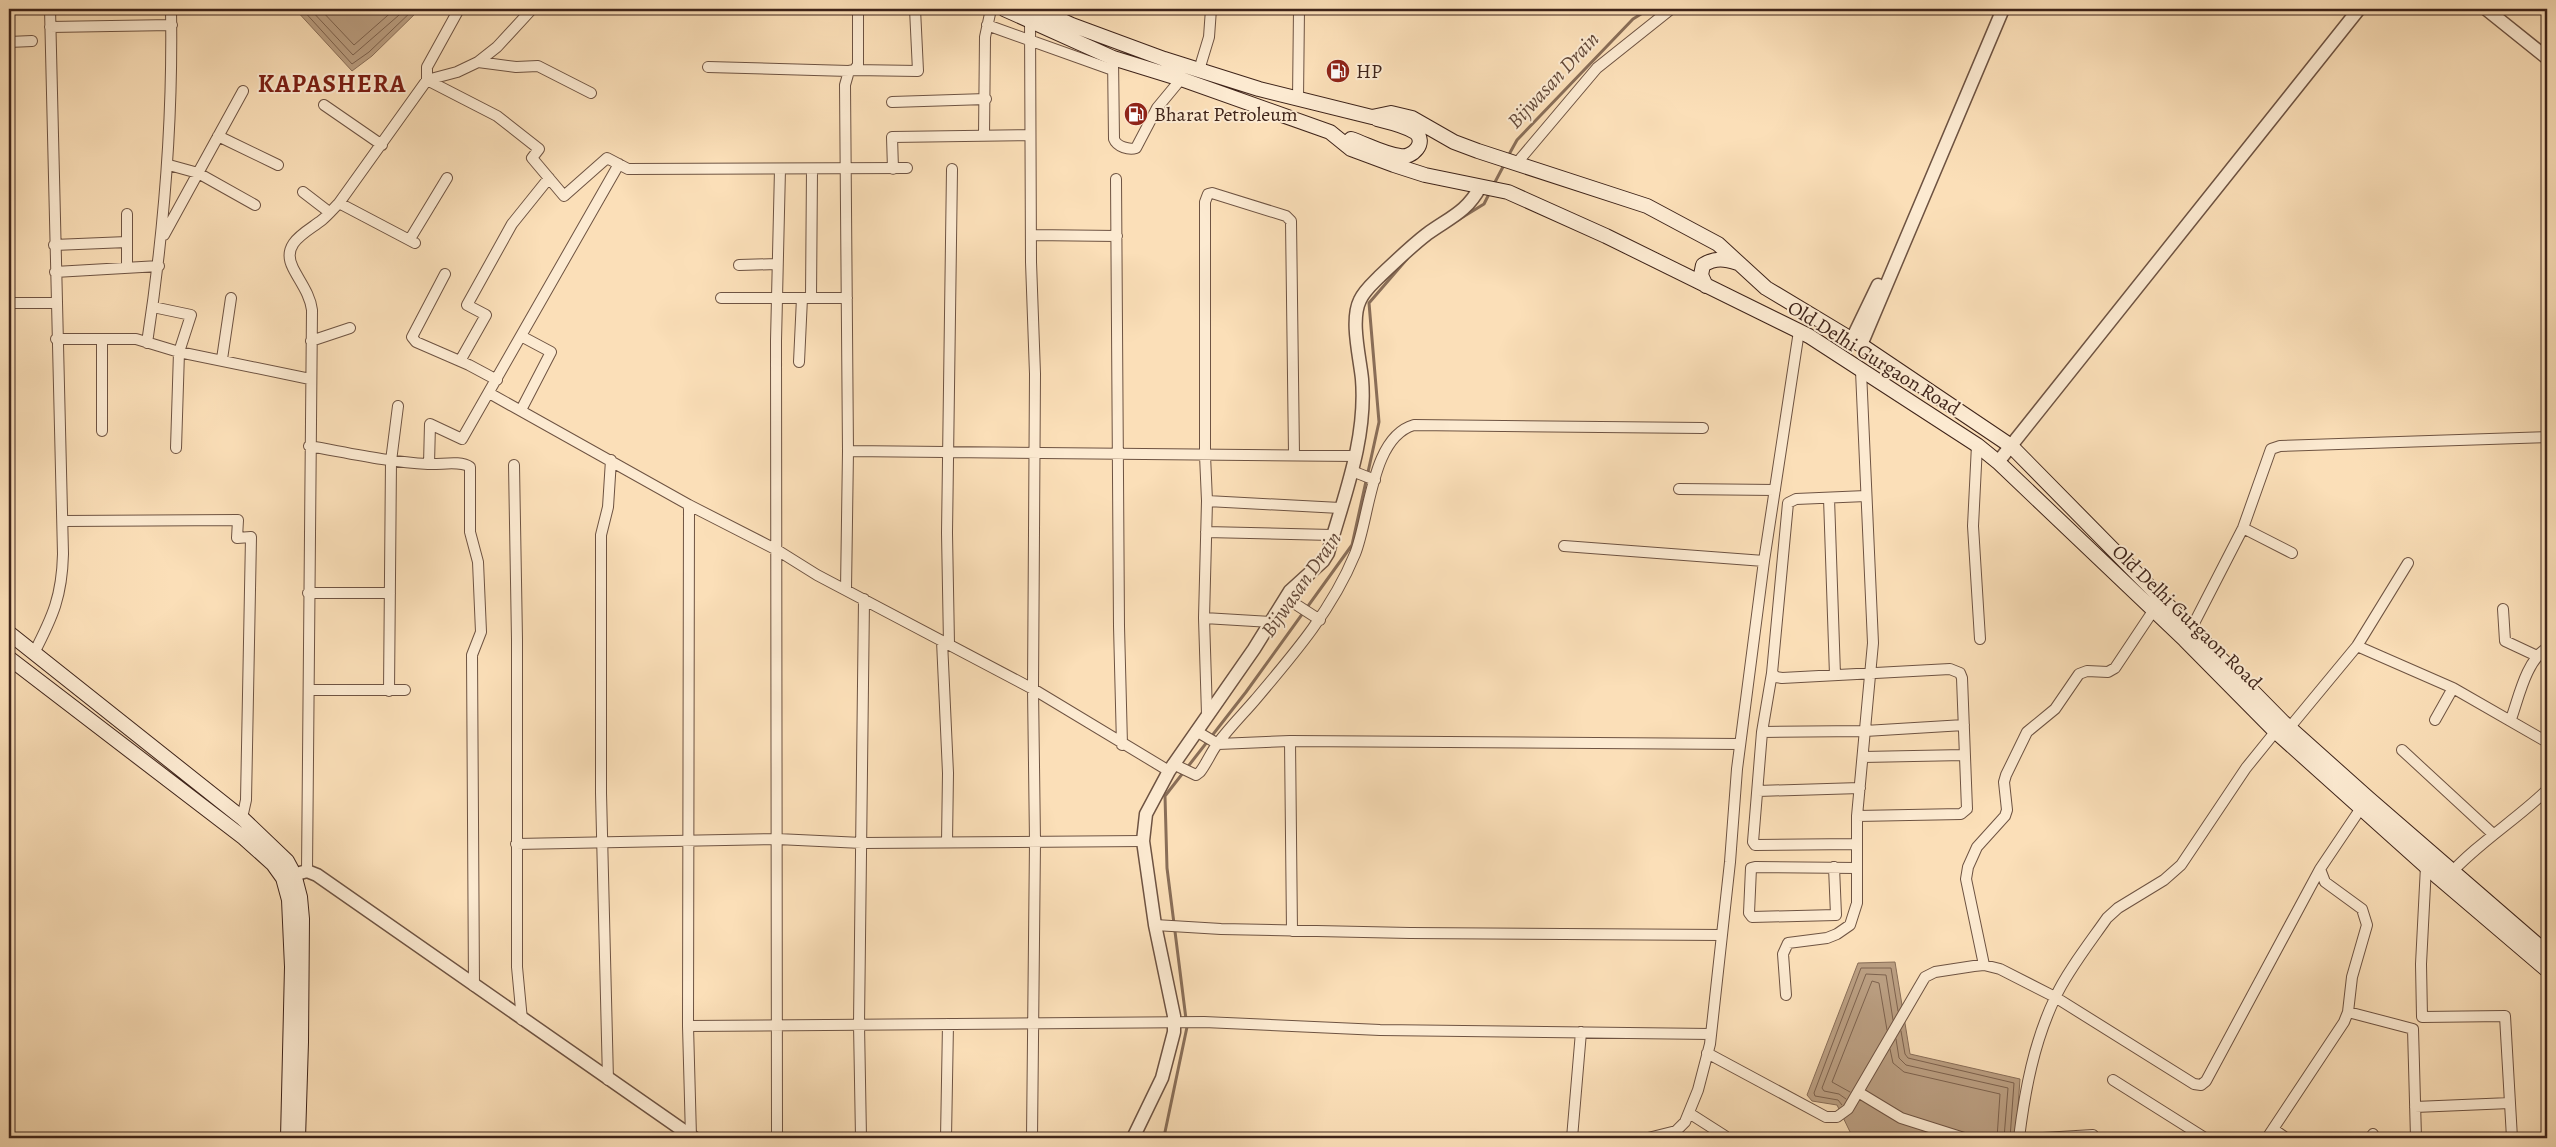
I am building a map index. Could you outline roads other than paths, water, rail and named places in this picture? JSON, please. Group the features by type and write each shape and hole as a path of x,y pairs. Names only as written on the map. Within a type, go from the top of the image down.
{"main road":[{"name":"Old Delhi Gurgaon Road","path":"1004,9 1034,14 1072,25 1199,70 1298,99 1372,117 1391,113 1412,118 1454,142 1647,206 1718,244 1766,288 1857,342 2011,446 2188,635 2283,727 2448,876 2547,970"},
{"name":"Old Delhi Gurgaon Road","path":"1034,14 1113,64 1181,78 1330,132 1351,148 1394,165 1508,192 1606,236 1799,331 1976,445 1998,462 2153,611 2188,635"},
{"path":"1330,132 1400,156 1410,156 1417,150 1420,140 1417,134 1407,128 1372,117"},
{"path":"1706,286 1701,275 1704,265 1712,260 1722,259 1738,263"},
{"path":"9,633 242,818 287,861 294,874 302,919 298,1138"},
{"path":"9,658 244,838 273,864 294,874"},
{"name":"Old Delhi Gurgaon Road","path":"2283,727 2361,808 2426,866 2448,876 2547,953"},
{"path":"288,1138 292,967 289,900 294,874"}],"street":[{"path":"34,653 51,621 60,594 63,521 55,303 50,9"},
{"path":"147,343 159,266 169,165 171,9"},
{"path":"428,80 427,67 459,9"},
{"path":"532,9 497,47 478,62 457,72 428,80 339,203 297,238 290,251 291,265 311,303 308,593 309,690 294,874 474,986 693,1137"},
{"path":"846,590 848,451 845,85 858,62 858,9"},
{"path":"708,67 918,71 915,9"},
{"path":"984,135 987,24 991,9"},
{"path":"1199,70 1209,38 1211,9"},
{"path":"1298,99 1300,9"},
{"path":"1508,161 1597,68 1671,9"},
{"path":"1857,342 1995,9"},
{"path":"1857,342 2003,9"},
{"path":"1998,462 2358,9"},
{"path":"2486,9 2547,58"},
{"path":"1032,1138 1035,841 1033,689 1035,374 1031,235 1030,41 1034,14"},
{"path":"987,24 1030,41 1113,64 1114,139 1118,145 1130,149 1136,148 1157,108 1181,78"},
{"path":"50,27 172,25"},
{"path":"9,42 32,41"},
{"path":"478,62 516,68 538,66 591,93"},
{"path":"428,80 497,116 539,149 532,158 564,196 605,158 610,158 628,168 907,168"},
{"path":"161,240 243,91"},
{"path":"892,102 986,99"},
{"path":"324,105 382,145"},
{"path":"893,168 892,137 1030,135"},
{"path":"218,136 278,165"},
{"path":"429,464 430,424 462,439 619,164"},
{"path":"169,165 198,173 256,205"},
{"path":"777,1138 777,264 780,169"},
{"path":"799,362 806,298 812,169"},
{"path":"947,842 948,273 951,256 952,170"},
{"path":"339,203 412,241 447,178"},
{"path":"460,361 486,315 467,305 512,224 550,178"},
{"path":"1116,179 1122,744"},
{"path":"1133,1138 1162,1078 1179,1022 1155,925 1143,841 1146,814 1174,767 1198,733 1207,714 1288,600 1296,585 1323,561 1328,553 1340,508 1355,472 1363,411 1356,321 1359,301 1365,292 1395,262 1428,234 1468,206 1486,188"},
{"path":"303,192 330,212"},
{"path":"1207,714 1204,618 1207,501 1205,455 1205,202 1206,196 1212,193 1286,216 1291,221 1294,454"},
{"path":"127,214 127,267"},
{"path":"1031,235 1117,236"},
{"path":"54,245 127,242"},
{"path":"739,265 777,264"},
{"path":"55,272 159,266"},
{"path":"446,274 412,337 416,342 497,380"},
{"path":"222,360 231,298"},
{"path":"720,298 847,298"},
{"path":"9,304 55,303"},
{"path":"153,308 191,316 179,352 176,448"},
{"path":"311,341 350,328"},
{"path":"1648,1138 1681,1128 1698,1090 1711,1034 1740,744 1764,561 1799,331"},
{"path":"521,336 551,352 521,410"},
{"path":"56,339 102,341 127,338 179,352 310,379"},
{"path":"102,341 102,431"},
{"path":"1786,995 1785,947 1794,941 1827,938 1837,934 1850,925 1857,903 1857,816 1873,643 1861,372"},
{"path":"489,393 689,505 777,550 846,590 1033,689 1122,744 1196,775 1200,772 1216,742 1285,665 1340,585 1355,553 1372,479 1398,431 1414,425 1703,428"},
{"path":"389,691 391,461 398,406"},
{"path":"2188,635 2243,528 2271,449 2280,446 2547,437"},
{"path":"1976,445 1973,526 1980,639"},
{"path":"309,446 391,461 469,465 471,470 470,532 478,562 481,632 472,655 474,986"},
{"path":"848,451 1356,456"},
{"path":"608,1080 602,842 601,535 608,507 611,460"},
{"path":"514,465 517,639 517,967 522,1020"},
{"path":"1355,472 1372,479"},
{"path":"1678,489 1775,490"},
{"path":"1856,844 1755,845 1753,842 1762,732 1772,673 1788,503 1796,498 1866,496"},
{"path":"1829,498 1835,674"},
{"path":"1207,501 1340,508"},
{"path":"689,505 688,1026 693,1137"},
{"path":"63,521 238,520 238,538 251,537 246,800 242,818"},
{"path":"2243,528 2292,553"},
{"path":"1206,532 1332,535"},
{"path":"1564,546 1764,561"},
{"path":"2019,1138 2024,1092 2030,1067 2055,997 2107,918 2118,908 2164,880 2181,865 2246,768 2357,646 2408,563"},
{"path":"308,593 390,592"},
{"path":"861,1138 859,1024 864,599"},
{"path":"1288,600 1317,618"},
{"path":"2503,609 2505,641 2537,656"},
{"path":"1984,965 1967,892 1968,867 1981,840 2005,816 2007,810 2005,779 2024,736 2030,728 2056,709 2079,674 2087,671 2108,672 2115,668 2153,611"},
{"path":"1204,618 1271,622"},
{"path":"2357,646 2453,688 2547,742"},
{"path":"2511,720 2537,656 2547,648"},
{"path":"1772,673 1776,677 1782,678 1871,672 1955,670 1962,678 1967,809 1964,813 1857,816"},
{"path":"2435,720 2453,688"},
{"path":"309,690 405,690"},
{"path":"1762,732 1865,731 1964,725"},
{"path":"1198,733 1216,742 1740,744"},
{"path":"1290,741 1292,931"},
{"path":"2402,750 2493,834"},
{"path":"1863,757 1964,755"},
{"path":"1758,791 1860,788"},
{"path":"2448,876 2493,834 2527,810 2547,790"},
{"path":"1707,1054 1826,1116 1843,1114 1858,1092 1925,977 1947,969 1984,965 2000,969 2055,997 2194,1084 2201,1085 2206,1081 2320,869 2361,808"},
{"path":"516,844 689,840 777,840 862,843 1143,841"},
{"path":"2426,866 2421,964 2422,1017 2505,1016 2512,1138"},
{"path":"1834,867 1836,915 1752,917 1749,913 1751,868 1834,867 1856,868"},
{"path":"2267,1138 2348,1012 2352,977 2365,934 2366,917 2362,909 2325,882 2320,869"},
{"path":"1155,925 1292,931 1631,936 1722,935"},
{"path":"2348,1012 2413,1029 2416,1138"},
{"path":"688,1026 1204,1022 1380,1030 1711,1034"},
{"path":"946,1138 948,1024"},
{"path":"1572,1138 1581,1032"},
{"path":"2113,1080 2205,1138"},
{"path":"1858,1092 1894,1115 1964,1138"},
{"path":"2415,1107 2510,1103"},
{"path":"1689,1113 1725,1136 1724,1138"},
{"path":"2274,1129 2286,1138"},
{"path":"2043,1138 2093,1135"}],"water":[{"path":"295,9 420,9 372,56 352,71"},
{"path":"1895,962 1910,1054 2020,1079 2016,1135 2014,1138 1853,1138 1837,1105 1812,1101 1807,1095 1858,963"}],"waterway":[{"name":"Bijwasan Drain","path":"1507,158 1517,140 1633,19 1649,9"},
{"name":"Bijwasan Drain","path":"1494,184 1505,163"},
{"name":"Bijwasan Drain","path":"1458,220 1484,204 1490,192"},
{"name":"Bijwasan Drain","path":"1161,1138 1165,1132 1187,1027 1167,868 1165,796 1246,692 1352,545 1379,422 1369,303 1407,259"}],"place":[{"name":"HP","path":"1338,71"},
{"name":"Bharat Petroleum","path":"1136,114"}],"district":[{"name":"KAPASHERA","path":"332,84"}]}
